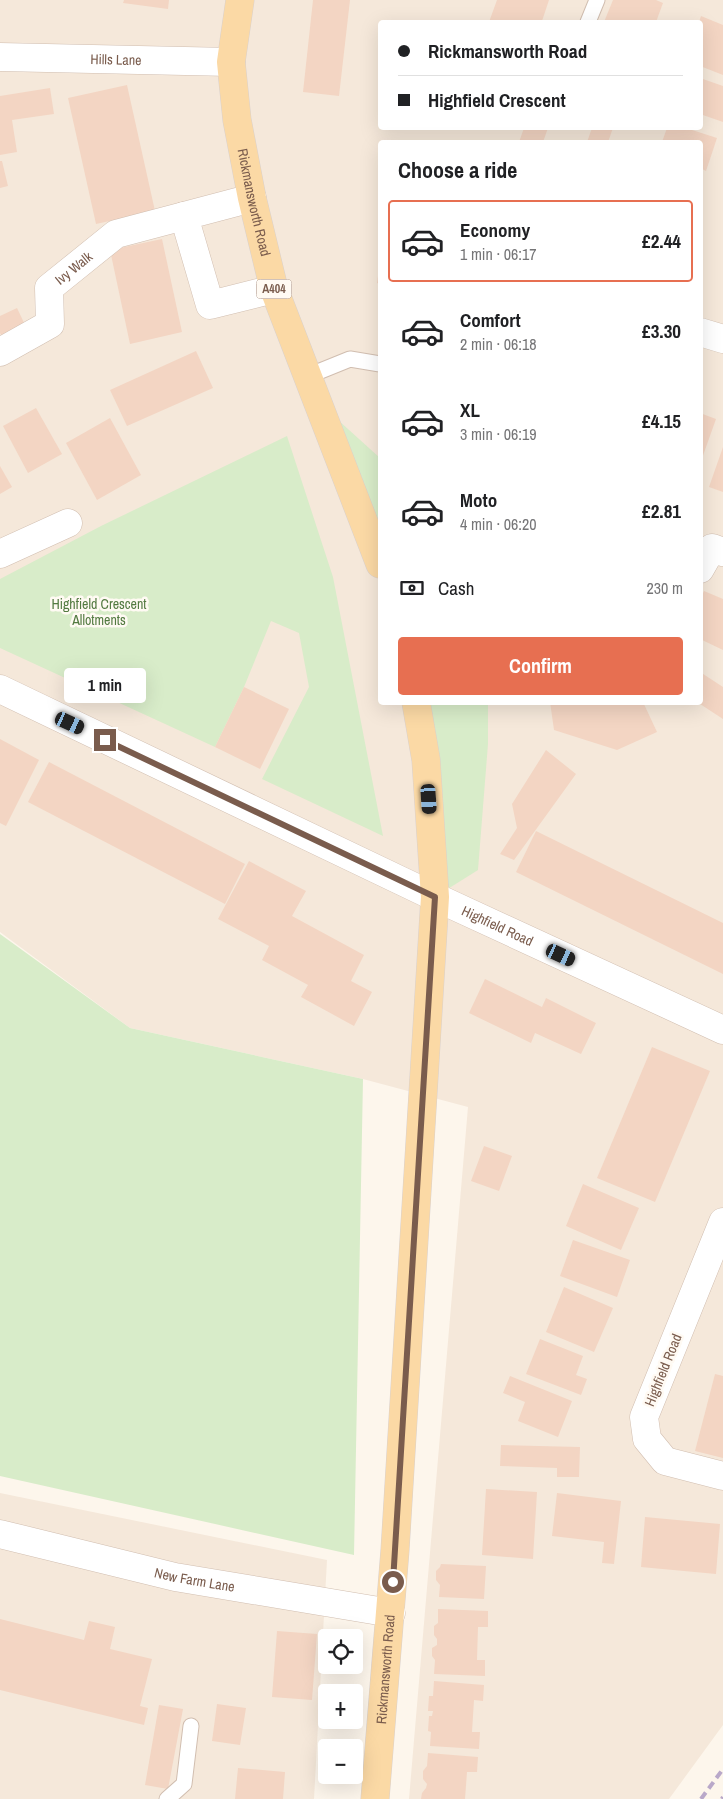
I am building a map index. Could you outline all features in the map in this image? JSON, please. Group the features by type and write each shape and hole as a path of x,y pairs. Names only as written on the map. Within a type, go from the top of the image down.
{"main road":[{"name":"Rickmansworth Road","path":"240,0 231,62 237,120 252,198 274,289 378,559"},
{"name":"Rickmansworth Road","path":"375,1799 391,1613 435,897 426,760 417,705"}],"street":[{"name":"Hills Lane","path":"0,57 231,62"},
{"name":"Ivy Walk","path":"0,352 50,324 49,288 116,234 252,198"},
{"path":"184,216 210,305 274,289"},
{"path":"0,554 68,523"},
{"path":"703,564 712,548 723,552"},
{"name":"Highfield Road","path":"0,689 435,897 723,1030"},
{"name":"Highfield Road","path":"723,1222 644,1417 647,1439 666,1461 723,1476"},
{"name":"New Farm Lane","path":"0,1534 175,1578 391,1613"}],"lane":[{"path":"589,20 597,0"},
{"path":"308,376 350,359 378,364"},
{"path":"167,1799 184,1784 191,1726"}],"shaded area":[{"path":"0,0 723,0 723,1725 669,1799 409,1799 468,1107 363,1079 130,1028 0,932"},
{"path":"0,1493 327,1560 323,1629 318,1629 318,1674 321,1674 320,1684 318,1684 314,1799 0,1799"}],"green space":[{"path":"317,401 378,456 378,559"},
{"name":"Highfield Crescent Allotments","path":"287,436 333,577 383,836 262,779 309,687 299,633 271,621 244,687 215,747 0,648 0,579 101,526"},
{"path":"416,705 488,705 488,744 478,870 435,897"},
{"path":"0,934 130,1028 363,1079 354,1555 0,1476"}],"building":[{"path":"124,0 169,0 168,9 123,3"},
{"path":"313,0 350,0 339,96 303,92"},
{"path":"497,0 549,0 542,20 490,20"},
{"path":"613,0 656,0 663,3 657,20 605,20"},
{"path":"701,16 723,25 723,75 703,67 703,20 700,20"},
{"path":"703,79 723,86 723,122 703,115"},
{"path":"127,85 155,211 96,224 68,98"},
{"path":"50,88 54,114 12,120 17,152 0,155 0,96"},
{"path":"523,130 547,130 544,140 520,140"},
{"path":"591,130 612,130 609,140 588,140"},
{"path":"666,130 692,130 717,138 706,171 703,170 703,140 663,140"},
{"path":"0,161 2,161 8,186 0,188"},
{"path":"162,239 182,332 130,344 110,250"},
{"path":"17,308 27,329 4,340 0,333 0,316"},
{"path":"196,351 213,388 127,426 110,390"},
{"path":"36,408 62,454 28,473 3,426"},
{"path":"703,414 716,419 703,456"},
{"path":"110,418 141,475 97,500 66,443"},
{"path":"723,447 723,492 709,487"},
{"path":"0,466 12,487 0,494"},
{"path":"704,591 723,599 723,650 703,640"},
{"path":"703,674 723,687 723,719 702,705"},
{"path":"244,687 289,709 260,769 215,747"},
{"path":"550,705 644,705 657,732 617,750 554,730"},
{"path":"0,739 39,760 6,826 0,823"},
{"path":"546,750 576,774 514,860 500,854 517,828 512,804"},
{"path":"49,762 245,864 225,904 28,802"},
{"path":"536,831 723,923 723,974 516,872"},
{"path":"249,861 306,891 292,916 364,955 351,981 372,992 354,1026 301,997 308,985 262,960 269,946 218,919"},
{"path":"485,979 542,1007 546,998 596,1023 581,1054 535,1033 531,1043 469,1013"},
{"path":"652,1047 710,1071 655,1202 597,1178"},
{"path":"484,1146 512,1156 499,1191 471,1181"},
{"path":"583,1184 639,1208 621,1250 566,1226"},
{"path":"573,1240 630,1260 617,1297 560,1276"},
{"path":"564,1287 613,1308 594,1352 546,1332"},
{"path":"540,1339 583,1356 576,1375 587,1379 581,1395 526,1374"},
{"path":"715,1374 723,1376 723,1458 695,1451"},
{"path":"510,1376 572,1401 558,1437 518,1421 525,1402 503,1393"},
{"path":"501,1445 580,1447 579,1477 557,1477 557,1468 500,1466"},
{"path":"486,1489 537,1492 533,1559 482,1555"},
{"path":"557,1493 621,1501 614,1564 602,1563 604,1542 552,1536"},
{"path":"645,1517 720,1524 716,1574 641,1567"},
{"path":"441,1564 486,1566 484,1599 439,1597 440,1585 436,1580 436,1571"},
{"path":"438,1609 488,1611 488,1627 478,1627 477,1660 485,1660 485,1676 434,1674 435,1660 432,1656 432,1648 437,1645 434,1626 438,1623"},
{"path":"0,1619 84,1640 89,1621 115,1627 110,1649 152,1659 140,1706 148,1708 144,1725 0,1690"},
{"path":"277,1631 317,1634 312,1700 272,1697"},
{"path":"434,1681 484,1685 483,1701 474,1700 472,1732 480,1732 479,1749 430,1746 429,1716 432,1716 433,1711 428,1711 429,1696 433,1696"},
{"path":"217,1704 246,1708 240,1745 212,1741"},
{"path":"159,1705 183,1709 168,1789 145,1785"},
{"path":"428,1753 478,1757 477,1772 467,1772 465,1799 421,1799 427,1784 423,1779 423,1771 427,1766"},
{"path":"238,1768 285,1772 283,1799 235,1799"}],"railway":[{"path":"701,1799 723,1769"}],"route":[{"path":"105,740 435,897 393,1582"}]}
